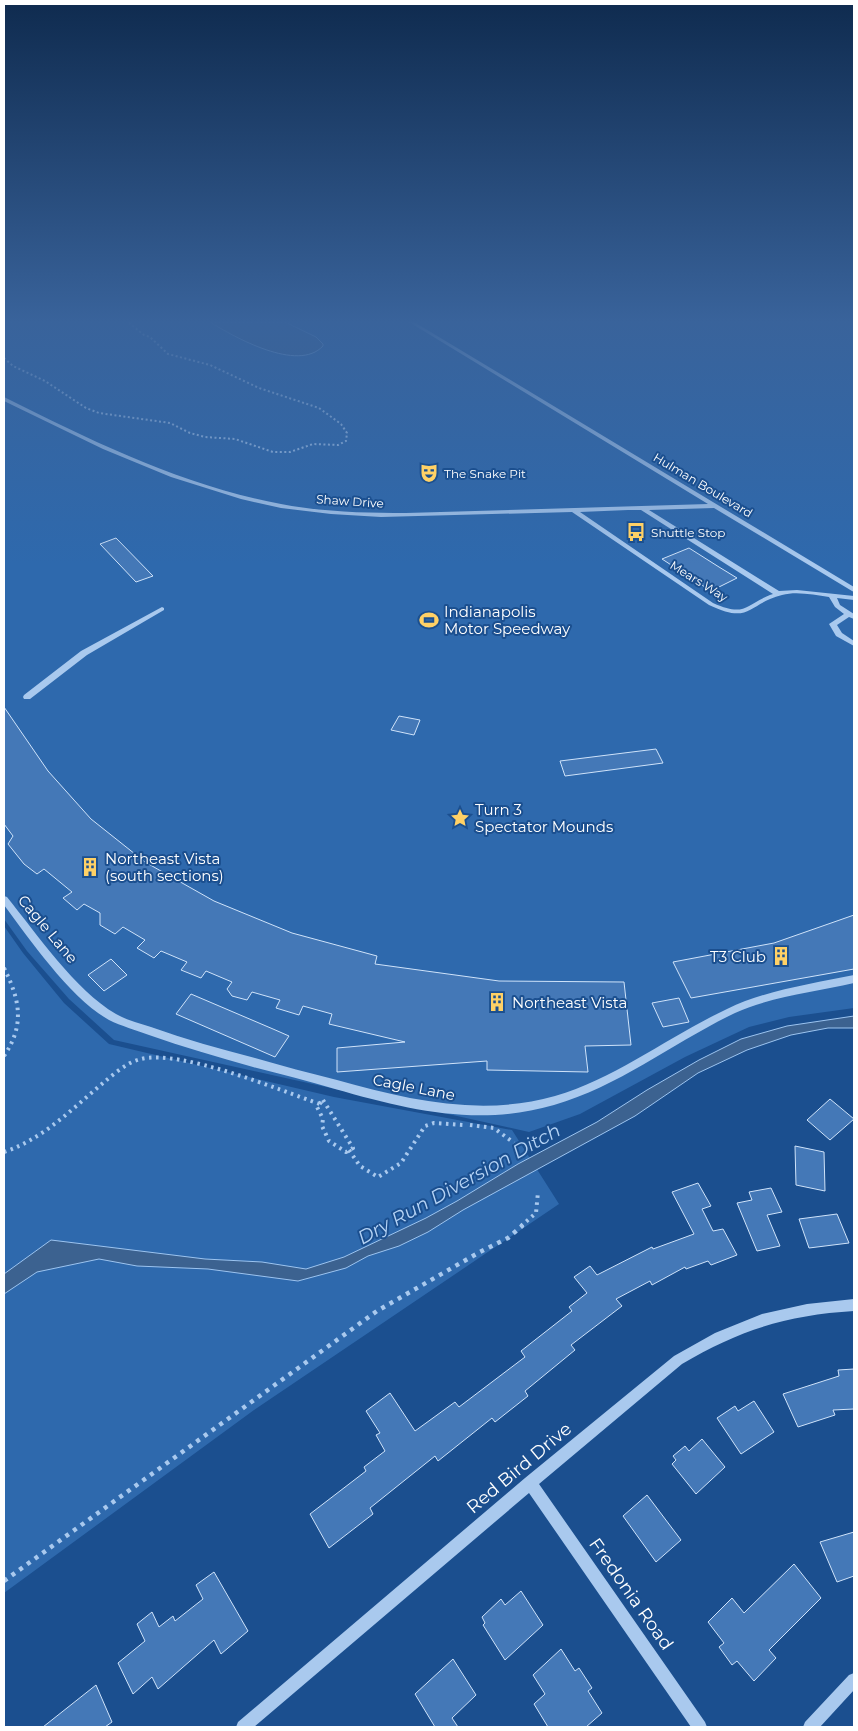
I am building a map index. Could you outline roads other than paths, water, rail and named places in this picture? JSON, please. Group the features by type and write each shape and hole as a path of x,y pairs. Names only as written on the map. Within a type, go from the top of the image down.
{"street":[{"name":"Hulman Boulevard","path":"545,403 854,590"},
{"path":"642,508 778,594"},
{"name":"Mears Way","path":"574,511 706,601 730,613 742,612 778,594 792,592 854,598"},
{"path":"410,525 411,515"},
{"path":"832,596 837,606 852,615"},
{"path":"852,615 833,624 839,634 854,644"},
{"name":"Cagle Lane","path":"4,899 77,987 97,1007 113,1017 249,1061 326,1082 430,1107 464,1111 508,1110 532,1107 566,1097 595,1085 734,1010 766,998 854,979"},
{"name":"Red Bird Drive","path":"243,1727 530,1482 670,1366 700,1346 732,1330 771,1316 817,1307 854,1305"},
{"name":"Fredonia Road","path":"530,1482 700,1727"},
{"path":"810,1727 854,1680"}],"lane":[{"name":"Shaw Drive","path":"12,403 125,458 152,469 213,489 282,506 331,512 411,515 716,506"},
{"path":"27,697 84,653 162,609"}],"place":[{"name":"The Snake Pit","path":"429,473"},
{"name":"Shuttle Stop","path":"636,532"},
{"name":"Indianapolis Motor Speedway","path":"429,620"},
{"name":"Turn 3 Spectator Mounds","path":"460,818"},
{"name":"Northeast Vista (south sections)","path":"90,867"},
{"name":"T3 Club","path":"781,956"},
{"name":"Northeast Vista","path":"497,1002"}],"water label":[{"name":"Dry Run Diversion Ditch","path":"459,1184"}]}
